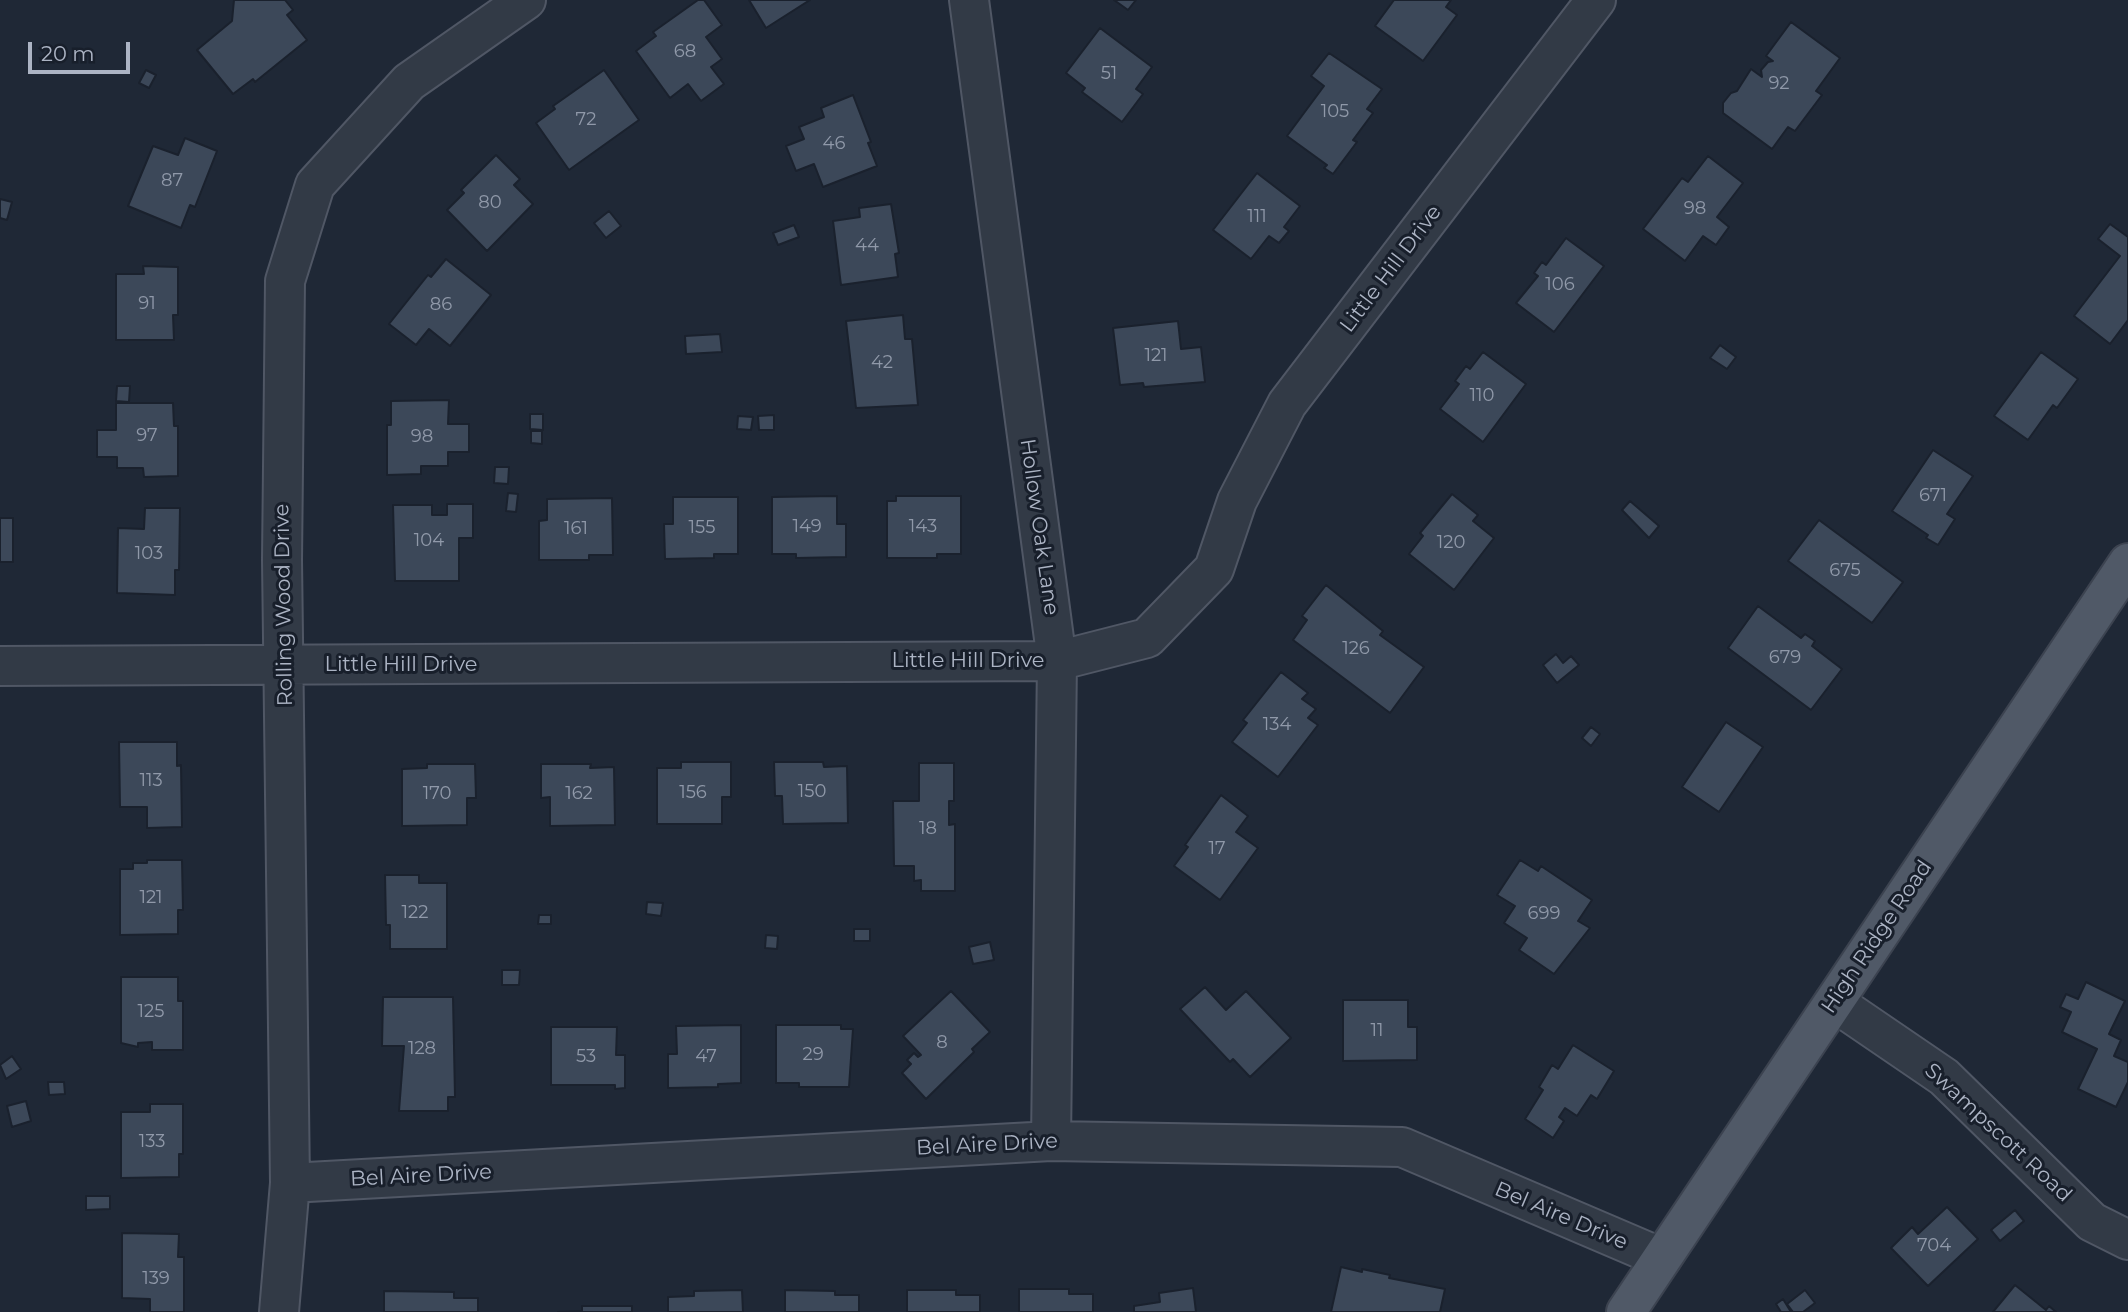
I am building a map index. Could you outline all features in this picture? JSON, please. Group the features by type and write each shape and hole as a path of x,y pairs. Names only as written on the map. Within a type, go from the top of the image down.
{"main road":[{"name":"High Ridge Road","path":"1626,1312 2128,563"}],"street":[{"name":"Rolling Wood Drive","path":"279,1312 290,1183 286,665 282,560 285,281 314,185 409,82 526,0"},
{"name":"Hollow Oak Lane","path":"969,0 1058,661 1051,1141"},
{"name":"Little Hill Drive","path":"0,666 1058,661 1147,638 1214,569 1237,501 1287,404 1596,0"},
{"name":"Swampscott Road","path":"1834,1002 1944,1077 2092,1222 2128,1240"},
{"name":"Bel Aire Drive","path":"290,1183 1051,1141 1402,1147 1662,1258"}],"building":[{"path":"234,0 285,0 293,10 287,15 307,40 255,82 253,79 233,94 197,50 232,21"},
{"path":"698,0 704,0 722,25 706,37 722,59 711,67 724,84 701,101 688,84 670,98 636,51 656,36 653,32"},
{"path":"749,0 810,0 766,28"},
{"path":"1114,0 1136,0 1128,10"},
{"path":"1394,0 1451,0 1446,7 1457,15 1423,61 1375,26"},
{"path":"1791,22 1840,58 1816,91 1822,95 1795,131 1788,127 1772,149 1723,113 1723,103 1731,93 1737,91 1751,69 1762,77 1761,70 1768,62 1773,61 1766,56"},
{"path":"1100,28 1152,67 1136,89 1143,94 1122,122 1082,92 1085,88 1066,73"},
{"path":"1329,53 1382,89 1367,109 1373,113 1353,140 1357,142 1333,174 1324,168 1327,165 1287,136 1324,86 1311,76"},
{"path":"146,70 156,75 149,88 139,83"},
{"path":"604,70 639,120 569,170 536,123 555,109 553,106"},
{"path":"853,95 877,166 823,187 814,164 796,171 786,146 804,139 799,127 824,117 821,108"},
{"path":"185,138 217,151 195,207 190,205 181,228 128,206 153,146 178,155"},
{"path":"496,155 520,179 514,185 533,204 487,251 447,210 464,193 461,190"},
{"path":"1708,156 1743,183 1717,217 1729,227 1716,245 1703,236 1685,261 1643,229 1682,178 1688,182"},
{"path":"1257,173 1300,206 1284,227 1289,231 1279,243 1269,236 1251,259 1213,230"},
{"path":"0,199 12,202 7,220 0,218"},
{"path":"891,204 899,253 895,254 898,277 841,285 833,221 860,217 859,208"},
{"path":"609,211 621,226 606,238 594,223"},
{"path":"2110,224 2128,237 2128,320 2110,344 2074,316 2120,256 2098,239"},
{"path":"794,225 799,237 778,245 773,233"},
{"path":"1566,238 1604,266 1554,332 1516,303 1538,276 1534,273 1542,262 1546,265"},
{"path":"446,259 491,295 450,346 429,329 416,345 389,324 428,275 431,277"},
{"path":"143,266 178,267 178,315 173,315 174,340 116,340 116,274 144,274"},
{"path":"903,315 905,339 912,339 918,405 856,408 846,321"},
{"path":"1178,321 1181,349 1201,347 1205,382 1144,387 1143,383 1120,385 1113,328"},
{"path":"720,334 722,352 686,354 685,336"},
{"path":"1720,345 1736,357 1727,369 1710,358"},
{"path":"1483,352 1526,384 1483,442 1440,409 1459,384 1455,381 1466,366 1470,369"},
{"path":"2041,352 2078,379 2057,408 2053,405 2028,440 1994,416"},
{"path":"117,386 130,386 129,402 116,401"},
{"path":"449,400 448,424 469,424 469,452 448,452 448,466 421,466 421,474 387,475 387,425 391,425 391,401"},
{"path":"116,403 173,403 174,426 178,426 178,476 144,477 143,468 117,468 117,457 97,457 97,430 116,430"},
{"path":"530,414 543,414 543,430 530,429"},
{"path":"774,415 774,430 759,430 758,416"},
{"path":"738,416 753,417 751,430 737,429"},
{"path":"531,431 542,431 542,444 531,443"},
{"path":"1933,450 1973,476 1947,514 1955,519 1938,545 1892,511"},
{"path":"495,467 509,467 508,484 494,483"},
{"path":"508,493 518,494 516,512 506,511"},
{"path":"1452,494 1478,515 1473,521 1494,538 1454,590 1409,554 1423,536 1420,533"},
{"path":"837,496 837,524 846,524 846,557 796,558 796,554 772,554 772,497"},
{"path":"896,496 961,496 961,554 937,554 937,558 887,558 887,501 896,501"},
{"path":"673,497 738,497 738,554 714,554 714,558 665,559 664,524 673,524"},
{"path":"612,498 613,555 589,555 589,560 539,560 539,521 547,520 547,499"},
{"path":"1630,501 1659,526 1649,538 1622,510"},
{"path":"447,504 473,504 473,538 459,538 459,581 395,581 393,505 432,505 432,515 447,515"},
{"path":"145,508 180,508 179,570 175,570 175,595 117,593 118,528 144,529"},
{"path":"0,518 13,518 13,562 0,562"},
{"path":"1819,520 1903,582 1872,623 1788,561"},
{"path":"1326,585 1383,631 1380,635 1424,667 1390,713 1293,640 1307,620 1302,616"},
{"path":"1758,606 1801,638 1805,634 1815,641 1812,646 1842,669 1811,710 1728,648"},
{"path":"1556,654 1563,663 1571,656 1579,665 1557,683 1543,665"},
{"path":"1281,672 1308,693 1302,699 1316,709 1308,718 1318,725 1278,777 1232,742 1247,723 1243,720"},
{"path":"1726,722 1763,747 1719,812 1682,787"},
{"path":"1591,727 1600,734 1591,746 1582,738"},
{"path":"119,742 177,742 177,766 181,765 182,827 147,828 147,807 120,807"},
{"path":"681,762 731,762 731,797 722,797 722,824 657,824 657,768 681,768"},
{"path":"774,762 823,762 824,767 847,766 848,823 783,824 782,796 775,796"},
{"path":"919,763 954,763 954,801 949,801 949,825 955,824 955,891 921,891 921,880 914,881 914,866 894,866 893,801 919,801"},
{"path":"427,764 475,764 476,798 467,798 467,825 402,826 402,769 427,768"},
{"path":"541,764 614,767 615,825 550,826 550,797 541,798"},
{"path":"1221,795 1248,816 1236,832 1258,848 1220,900 1174,866 1188,847 1185,845"},
{"path":"147,860 182,860 183,910 178,910 178,934 120,935 120,869 133,869 133,863 147,863"},
{"path":"1520,860 1538,871 1541,866 1592,900 1578,921 1590,928 1554,974 1519,950 1527,938 1504,923 1515,906 1497,895"},
{"path":"385,875 419,875 419,883 447,883 447,949 390,949 390,925 386,925"},
{"path":"647,902 663,903 661,916 646,914"},
{"path":"539,915 551,915 551,924 538,924"},
{"path":"854,929 870,929 870,941 854,941"},
{"path":"766,935 778,936 777,949 765,948"},
{"path":"990,942 994,960 973,964 969,947"},
{"path":"502,970 520,970 519,985 502,985"},
{"path":"121,977 178,977 178,1001 183,1001 183,1050 152,1050 152,1042 138,1043 138,1047 121,1043"},
{"path":"2086,982 2125,1001 2109,1034 2121,1040 2114,1056 2128,1062 2128,1082 2116,1107 2078,1089 2097,1049 2062,1032 2071,1012 2060,1007 2066,994 2078,999"},
{"path":"1205,987 1226,1010 1246,991 1291,1038 1250,1077 1233,1059 1230,1062 1180,1009"},
{"path":"951,991 990,1032 972,1049 974,1052 926,1099 902,1073 911,1064 907,1060 914,1053 918,1057 921,1055 903,1036"},
{"path":"383,997 453,997 455,1097 448,1097 448,1111 399,1111 404,1046 382,1046"},
{"path":"1343,1000 1408,1000 1408,1027 1417,1027 1417,1060 1343,1061"},
{"path":"741,1025 741,1083 718,1084 718,1087 668,1088 668,1054 677,1054 676,1026"},
{"path":"776,1025 841,1025 841,1029 853,1029 849,1087 799,1087 799,1083 776,1083"},
{"path":"551,1027 617,1027 616,1055 625,1055 625,1088 615,1089 615,1085 551,1085"},
{"path":"1573,1045 1614,1071 1597,1099 1591,1095 1577,1116 1565,1108 1559,1117 1564,1121 1553,1138 1525,1119 1543,1090 1539,1087 1552,1065 1558,1069"},
{"path":"12,1056 21,1069 6,1079 0,1065"},
{"path":"48,1082 64,1082 65,1094 49,1095"},
{"path":"26,1101 31,1121 12,1127 7,1106"},
{"path":"150,1104 183,1104 183,1154 179,1154 179,1177 121,1178 121,1112 150,1112"},
{"path":"86,1196 110,1196 110,1209 86,1210"},
{"path":"1947,1207 1978,1239 1928,1286 1891,1248 1912,1227 1918,1234"},
{"path":"2015,1210 2024,1221 2000,1241 1991,1230"},
{"path":"122,1233 179,1234 178,1257 184,1257 184,1312 150,1312 150,1299 122,1298"},
{"path":"1341,1267 1362,1272 1362,1269 1390,1275 1389,1278 1445,1289 1440,1312 1331,1312"},
{"path":"2015,1285 2046,1310 2049,1306 2056,1312 1993,1312"},
{"path":"1193,1288 1196,1312 1134,1312 1134,1306 1160,1302 1159,1293"},
{"path":"1019,1289 1069,1289 1069,1294 1093,1294 1093,1312 1019,1312"},
{"path":"742,1290 743,1312 668,1312 668,1297 694,1296 694,1291"},
{"path":"785,1290 835,1291 835,1295 859,1295 859,1312 785,1312"},
{"path":"907,1290 956,1290 956,1295 980,1295 980,1312 907,1312"},
{"path":"1805,1290 1815,1303 1803,1312 1793,1312 1787,1304"},
{"path":"384,1291 454,1292 454,1298 478,1298 478,1312 384,1312"},
{"path":"1783,1299 1791,1312 1781,1312 1776,1304"},
{"path":"582,1306 632,1306 632,1312 558,1312 582,1311"}]}
